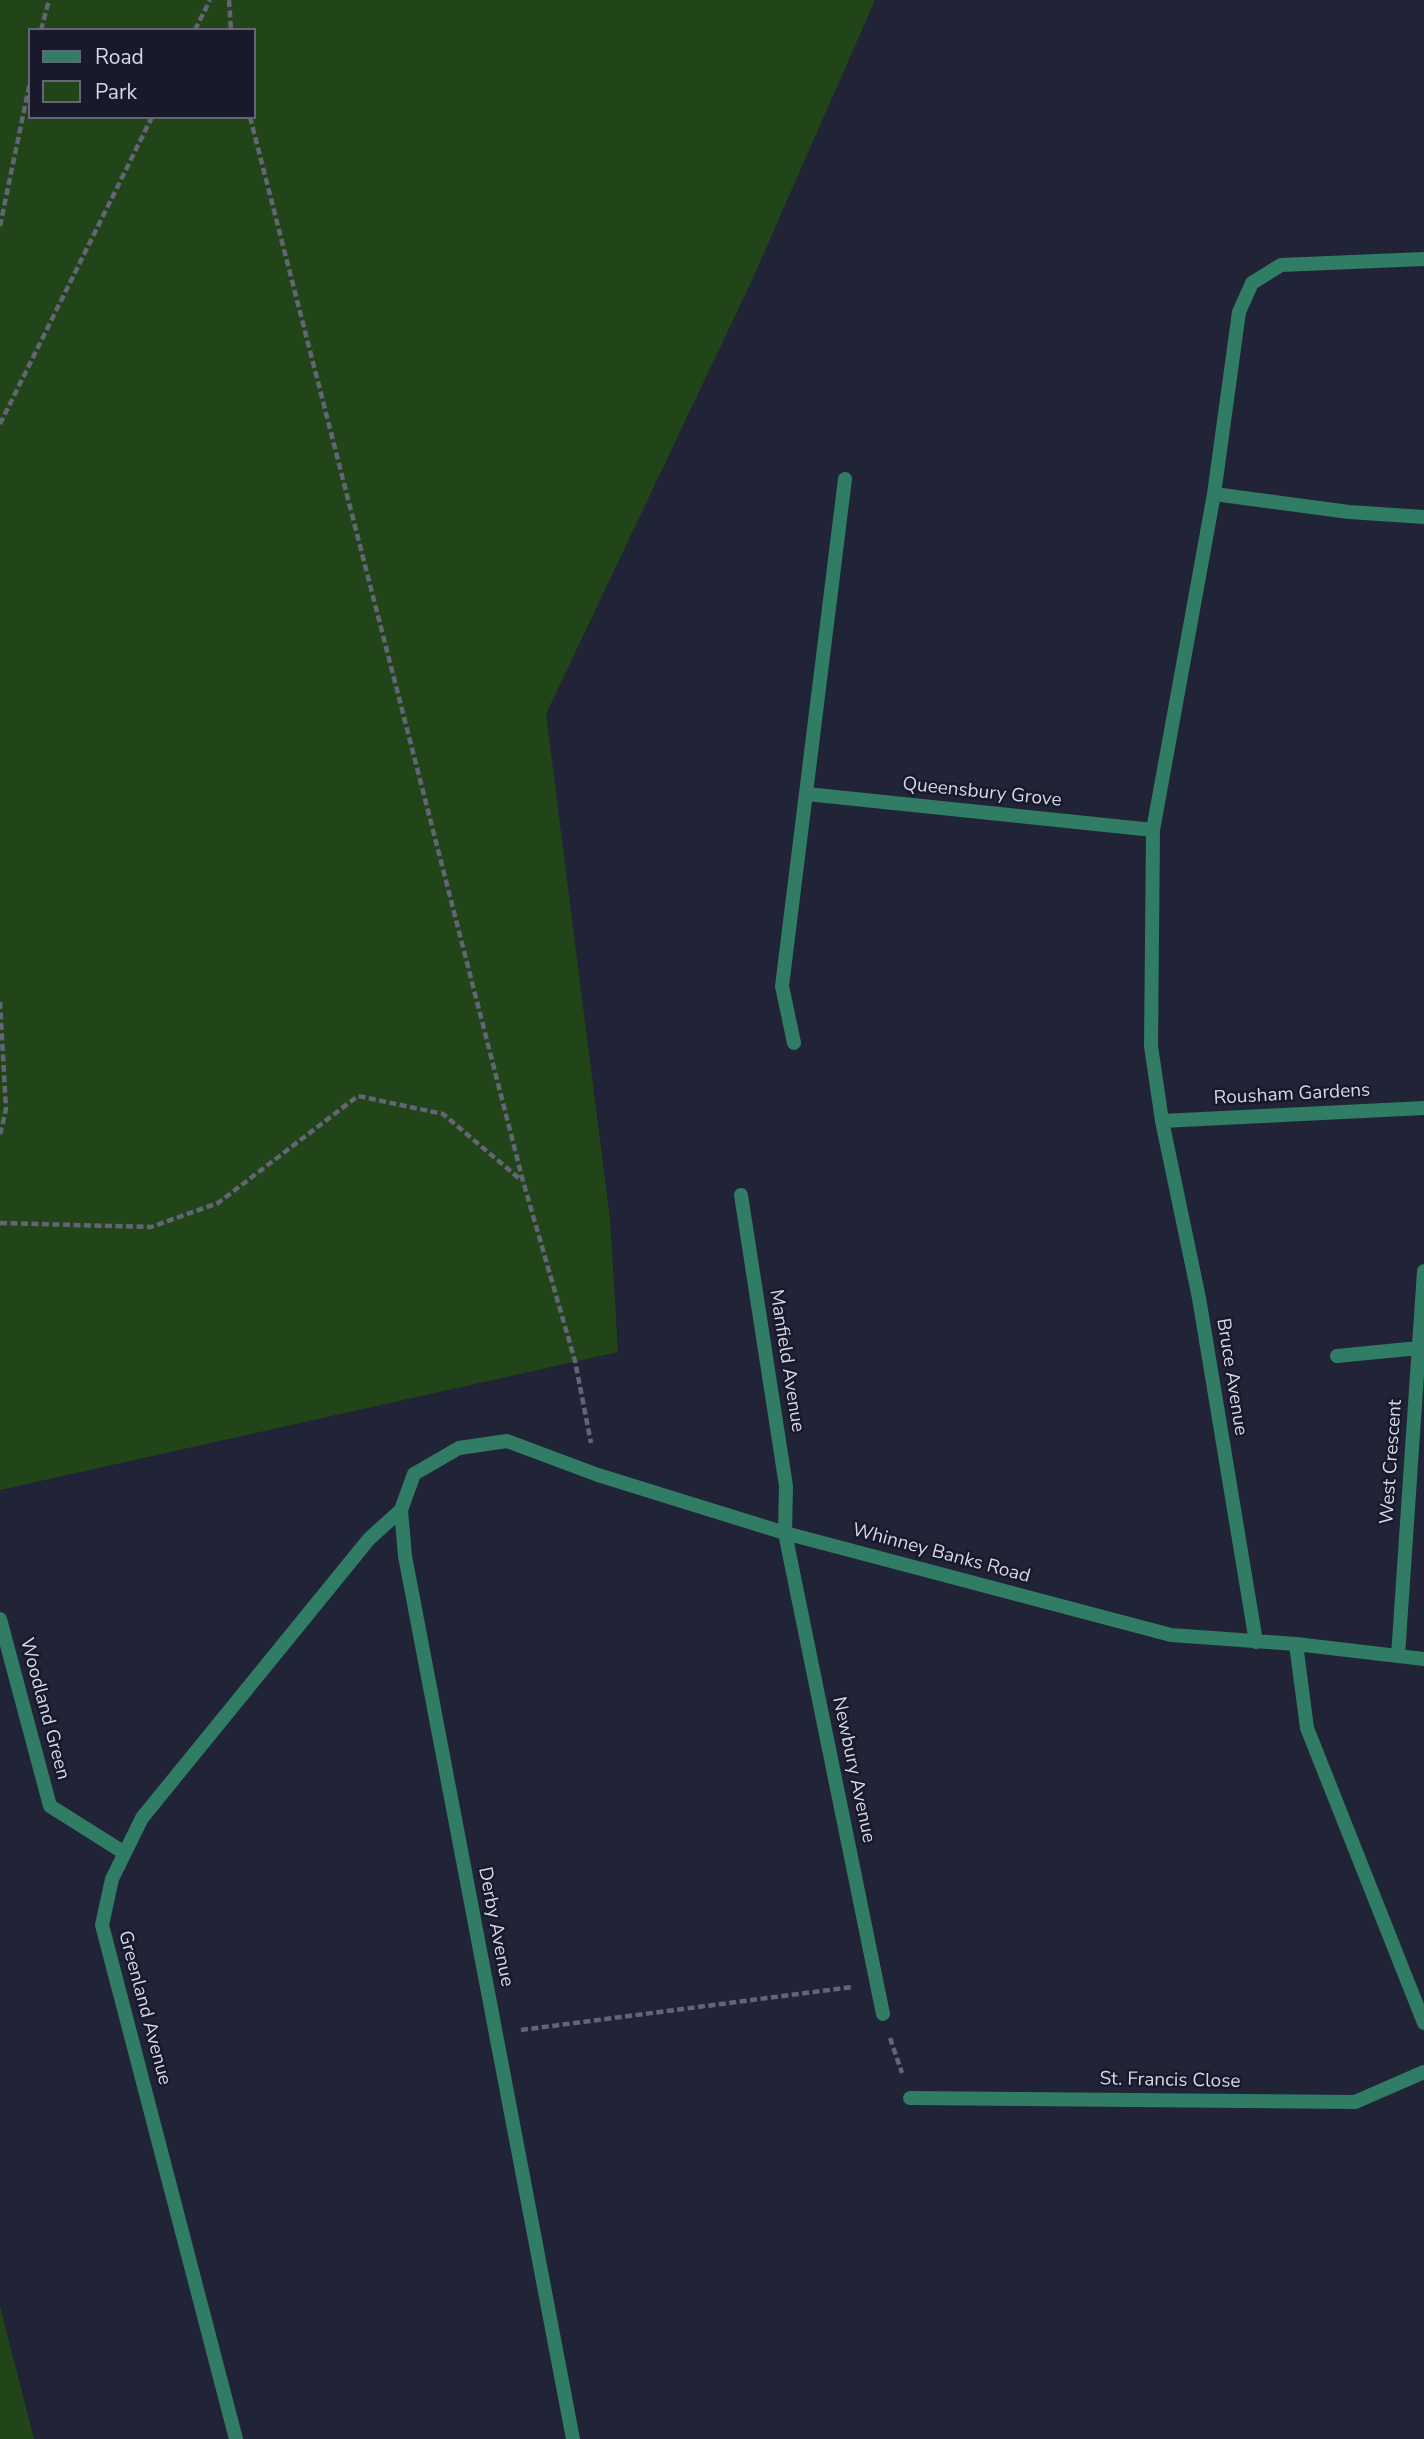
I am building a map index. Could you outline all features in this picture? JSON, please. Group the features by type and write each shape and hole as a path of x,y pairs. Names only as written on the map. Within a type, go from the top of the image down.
{"street":[{"name":"Bruce Avenue","path":"1256,1642 1199,1298 1161,1121 1151,1046 1153,830 1214,494 1240,312 1252,283 1281,265 1424,259"},
{"path":"794,1043 782,986 845,479"},
{"path":"1214,494 1349,512 1424,517"},
{"name":"Queensbury Grove","path":"807,794 1153,830"},
{"name":"Rousham Gardens","path":"1161,1121 1424,1108"},
{"name":"Manfield Avenue","path":"741,1195 786,1486 785,1533"},
{"name":"West Crescent","path":"1398,1656 1424,1271"},
{"path":"1338,1356 1419,1348"},
{"name":"Whinney Banks Road","path":"459,1448 508,1441 598,1475 785,1533 1171,1635 1296,1644 1424,1659"},
{"name":"Derby Avenue","path":"459,1448 414,1474 401,1510 405,1556 573,2439"},
{"name":"Greenland Avenue","path":"236,2439 102,1925 112,1879 142,1818 369,1539 401,1510"},
{"name":"Newbury Avenue","path":"785,1533 883,2014"},
{"name":"Woodland Green","path":"0,1619 50,1806 123,1852"},
{"path":"1296,1644 1307,1728 1424,2023"},
{"name":"St. Francis Close","path":"910,2098 1355,2102 1424,2072"}],"path":[{"path":"42,28 49,0"},
{"path":"196,28 210,0"},
{"path":"229,0 231,28"},
{"path":"0,226 28,92"},
{"path":"0,424 151,119"},
{"path":"251,119 523,1181 575,1361 598,1475"},
{"path":"0,1002 6,1110 0,1135"},
{"path":"0,1223 151,1227 218,1203 358,1096 443,1114 523,1181"},
{"path":"496,2033 877,1984"},
{"path":"883,2014 910,2098"}],"green space":[{"path":"0,0 875,0 753,278 546,714 610,1219 618,1352 0,1490"},
{"path":"0,2306 34,2439 0,2439"}]}
